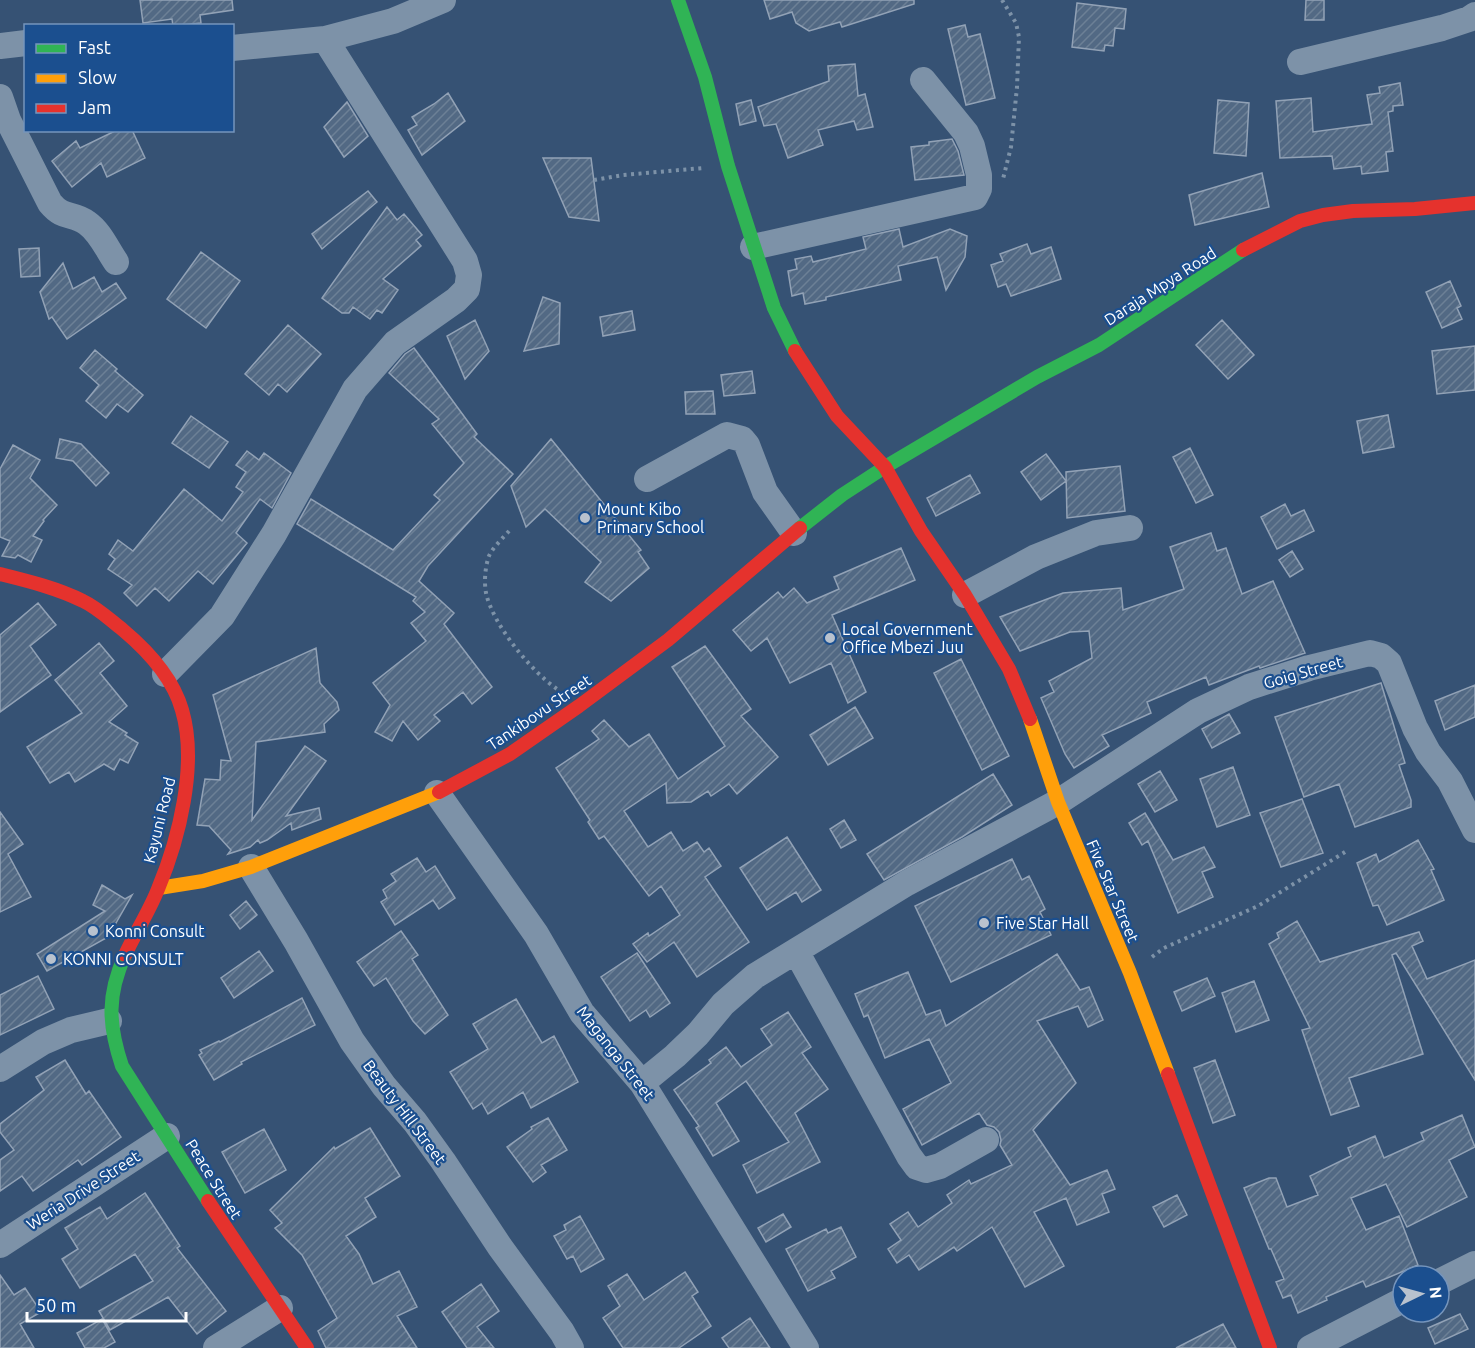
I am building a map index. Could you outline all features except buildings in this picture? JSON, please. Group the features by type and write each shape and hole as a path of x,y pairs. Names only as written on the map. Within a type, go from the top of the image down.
{"street":[{"name":"Five Star Street","path":"678,0 705,77 728,166 774,308 798,357 837,416 885,467 921,531 965,596 1009,669 1037,737 1058,802 1130,974 1270,1348"},
{"path":"234,48 325,39 393,21 433,2"},
{"path":"1300,62 1442,28 1470,19 1475,15"},
{"path":"165,674 222,616 274,534 356,389 395,343 456,300 467,289 469,275 465,261 325,39"},
{"path":"0,46 24,43"},
{"path":"753,248 975,197 979,189 979,175 972,146 966,133 923,80"},
{"path":"0,97 8,120 50,203 57,212 87,223 97,232 116,262"},
{"name":"Daraja Mpya Road","path":"885,467 1037,377 1100,345 1251,245 1300,221 1323,214 1353,210 1415,209 1475,203"},
{"path":"647,479 727,435 742,439 747,446 765,492 794,533"},
{"name":"Tankibovu Street","path":"159,888 203,881 251,867 438,794 510,754 668,640 794,533 842,495 885,467"},
{"path":"965,596 1035,557 1096,533 1130,528"},
{"name":"Kayuni Road","path":"0,574 46,586 94,607 136,641 165,674 183,711 188,776 177,829 159,888 122,961 112,992 109,1021"},
{"name":"Goig Street","path":"642,1083 675,1056 698,1034 723,1004 747,983 796,951 907,883 1058,802 1198,711 1249,687 1309,668 1370,654 1381,656 1389,663 1415,728 1428,752 1450,781 1475,830"},
{"name":"Maganga Street","path":"438,794 536,934 582,1013 642,1083 806,1348"},
{"name":"Beauty Hill Street","path":"251,867 352,1041 443,1161 571,1348"},
{"path":"796,951 917,1167 926,1170 940,1166 986,1140"},
{"path":"0,1069 43,1042 71,1030 109,1021"},
{"name":"Peace Street","path":"109,1021 113,1043 122,1066 232,1238 307,1348"},
{"name":"Weria Drive Street","path":"0,1245 167,1136"},
{"path":"1451,1276 1475,1263"},
{"path":"1310,1348 1391,1306"},
{"path":"216,1348 280,1308"}],"path":[{"path":"975,197 993,194 998,190 1011,147 1019,37 1016,23 1002,0"},
{"path":"594,180 623,175 728,166"},
{"path":"509,531 489,555 485,574 486,594 497,621 523,656 544,680 579,706"},
{"path":"1130,974 1164,948 1258,906 1345,852"}],"traffic: fast":[{"path":"678,0 705,77 728,166 774,308 795,351"},
{"path":"800,528 842,495 885,467 1037,377 1099,345 1243,250"},
{"path":"125,955 112,997 114,1037 122,1066 208,1201"}],"traffic: slow":[{"path":"1030,719 1058,802 1130,973 1168,1074"},
{"path":"159,888 203,881 251,867 439,792"}],"traffic: jam":[{"path":"1243,250 1300,221 1323,215 1475,203"},
{"path":"795,351 837,416 885,467 921,531 965,595 1009,669 1030,719"},
{"path":"439,792 510,754 579,706 668,640 800,528"},
{"path":"0,574 63,592 99,611 150,656 166,676 182,710 188,754 184,801 179,825 158,889 125,955"},
{"path":"1168,1074 1270,1348"},
{"path":"208,1201 307,1348"}],"place":[{"name":"Mount Kibo Primary School","path":"585,518"},
{"name":"Local Government Office Mbezi Juu","path":"830,638"},
{"name":"Five Star Hall","path":"984,923"},
{"name":"Konni Consult","path":"93,931"},
{"name":"KONNI CONSULT","path":"51,959"}]}
